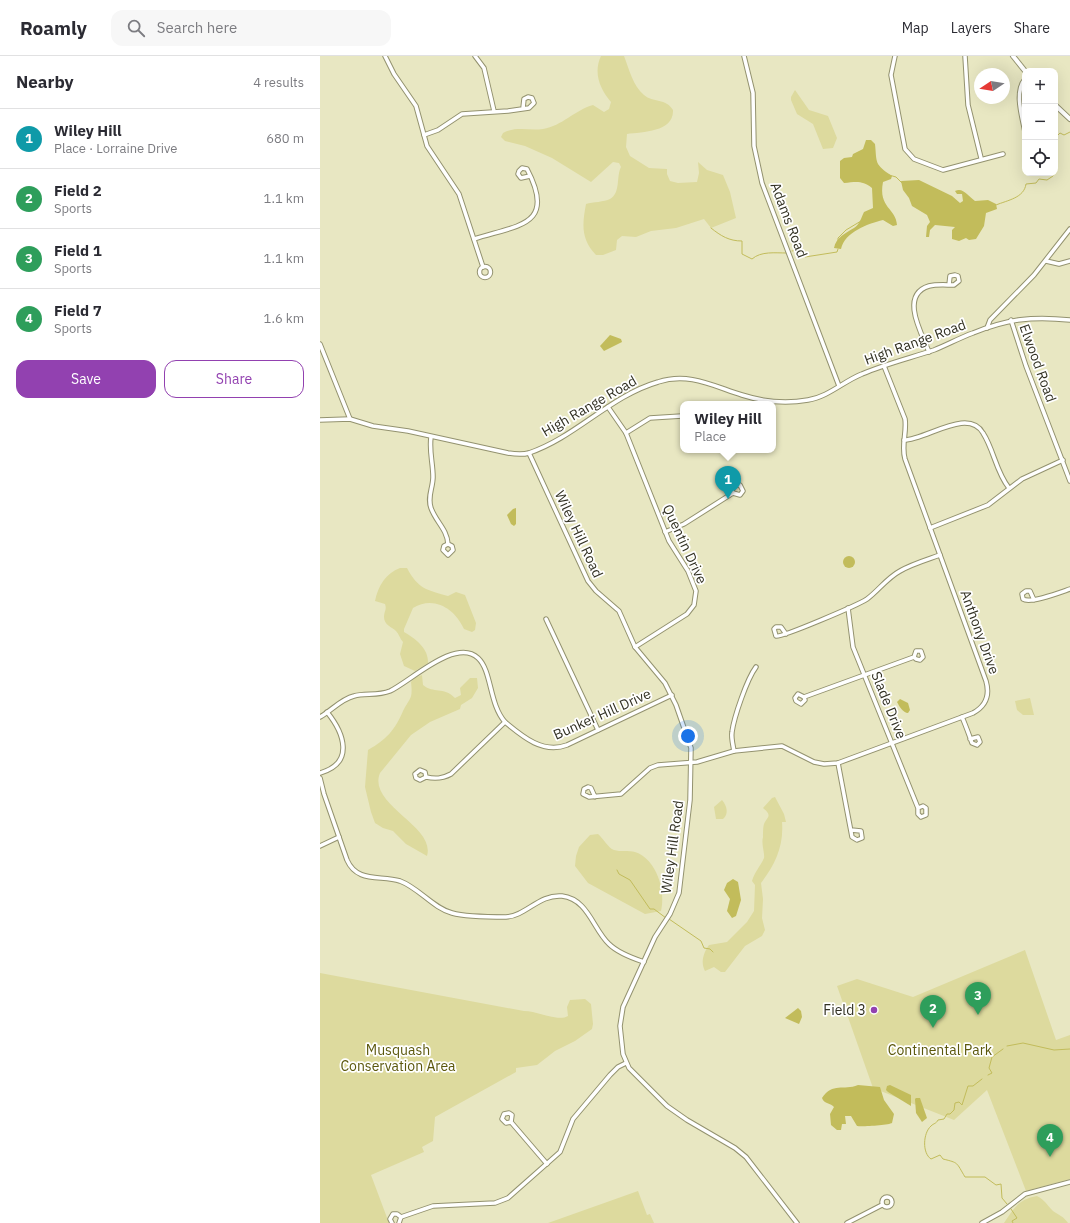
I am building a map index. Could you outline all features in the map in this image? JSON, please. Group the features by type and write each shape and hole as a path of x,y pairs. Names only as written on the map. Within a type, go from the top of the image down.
{"main road":[{"path":"1013,56 1022,68"},
{"path":"1058,108 1070,119"}],"street":[{"path":"385,56 394,74 420,113 428,148 460,194 483,267"},
{"path":"475,56 484,68 494,111"},
{"name":"Adams Road","path":"744,56 754,94 754,146 762,183 839,386"},
{"path":"895,56 891,76 905,149 908,154 943,170 981,158 1004,154"},
{"path":"965,56 968,105 981,158"},
{"path":"1022,82 1020,104 1022,115"},
{"path":"424,135 438,130 462,114 523,108"},
{"path":"474,239 522,224 533,218 537,211 539,202 530,176"},
{"path":"987,328 990,320 1034,275 1070,229"},
{"path":"1046,261 1059,264 1070,261"},
{"path":"929,352 914,313 915,299 921,291 927,287 949,285"},
{"name":"High Range Road","path":"320,420 350,419 378,428 408,431 513,454 529,453 555,440 633,391 657,382 673,379 703,380 742,395 774,401 812,399 854,377 929,352 987,328 1011,320 1027,318 1070,320"},
{"name":"Elwood Road","path":"1011,320 1026,366 1070,481"},
{"path":"320,344 350,419"},
{"name":"Anthony Drive","path":"595,797 621,794 650,768 658,765 691,763 734,751 782,746 814,762 824,764 838,763 962,717 982,707 987,697 987,686 905,459 905,419 884,366"},
{"name":"Quentin Drive","path":"608,407 626,433 671,546 689,573 696,591 695,600 687,614 635,647"},
{"path":"626,433 650,418 680,416"},
{"path":"904,440 918,438 961,422 975,425 983,432 1004,481 1009,488"},
{"path":"431,437 430,450 433,478 429,503 447,534 448,544"},
{"name":"Wiley Hill Road","path":"529,453 588,581 596,591 619,611 635,647 662,678 672,695 689,738 691,796 679,893 670,914 655,937 627,999 621,1018 622,1048 626,1063"},
{"path":"930,528 988,505 1022,479 1063,460"},
{"path":"665,532 687,522 733,493"},
{"path":"786,634 866,599 902,570 940,555"},
{"path":"1034,600 1070,590"},
{"name":"Slade Drive","path":"848,608 852,641 918,808"},
{"path":"546,619 598,730"},
{"path":"320,717 351,697 378,694 391,690 443,658 456,652 464,652 474,655 482,663 495,708 505,722 451,774 437,779 426,777"},
{"path":"804,697 914,657"},
{"path":"734,751 732,736 733,726 750,676 756,667"},
{"name":"Bunker Hill Drive","path":"505,722 537,745 548,748 561,747 672,695"},
{"path":"320,773 330,769 336,764 343,749 341,733 327,712"},
{"path":"962,717 970,739"},
{"path":"838,763 851,830"},
{"path":"320,778 348,862 357,873 370,878 402,882 452,913 507,917 550,897 558,896 571,898 583,906 610,945 617,950 644,962"},
{"path":"320,846 339,837"},
{"path":"401,1217 432,1206 501,1202 508,1198 561,1150 570,1124 575,1117 613,1072 626,1063 654,1093 676,1112 746,1157 797,1223"},
{"path":"511,1122 547,1164"},
{"path":"982,1223 1002,1212 1026,1194 1070,1182"},
{"path":"847,1223 882,1204"},
{"path":"392,1223 390,1219 393,1214 398,1214 401,1217"},
{"path":"399,1223 401,1217"}],"green space":[{"path":"601,56 624,56 632,77 640,91 651,99 667,104 673,110 672,117 663,127 656,130 627,134 626,147 630,156 649,168 667,169 667,174 670,181 678,183 697,182 699,173 698,162 707,170 723,175 730,192 736,218 711,228 704,219 676,228 651,231 636,237 622,236 617,240 616,250 603,255 596,255 591,249 585,237 583,225 586,204 608,200 616,193 621,167 619,163 613,162 591,182 552,158 525,146 505,141 501,137 503,133 508,131 543,129 556,125 580,110 593,105 604,112 609,109 611,102 601,86 598,75"},
{"path":"795,90 809,110 828,116 837,138 833,148 823,149 813,124 797,114 791,100"},
{"path":"400,568 407,568 419,585 424,588 448,596 456,592 465,595 476,623 475,630 472,632 464,629 455,615 443,606 429,603 421,604 413,608 404,632 413,637 420,644 428,658 428,663 415,671 404,666 400,654 403,642 396,631 388,626 384,620 386,608 385,604 375,601 378,590 383,581 391,573"},
{"path":"422,675 423,685 427,688 446,692 455,698 461,695 460,688 470,678 477,678 478,688 472,698 461,705 460,709 430,722 411,735 380,773 379,785 383,795 422,835 427,845 427,856 406,844 393,831 383,828 375,823 365,787 368,750 385,738 397,724 412,692 411,682 414,678"},
{"path":"1030,698 1034,715 1023,715 1017,710 1015,701"},
{"path":"775,797 784,814 786,822 782,822 782,839 778,855 761,883 763,899 762,918 765,930 762,936 745,946 725,972 721,972 714,967 705,971 703,957 709,945 727,942 747,922 754,911 755,885 752,881 764,858 762,843 763,828 769,815 763,808 772,798"},
{"path":"722,800 727,812 723,819 716,819 714,807"},
{"path":"598,834 612,849 616,851 635,852 643,856 649,862 658,877 661,886 661,911 645,914 588,883 575,866 576,856 579,847 590,835"},
{"name":"Continental Park","path":"1025,950 1056,1040 1070,1035 1070,1179 1026,1191 987,1090 954,1120 873,1088 837,986 857,979 913,997"},
{"name":"Musquash Conservation Area","path":"320,973 530,1011 559,1018 568,1016 567,1007 570,1000 585,999 591,1004 593,1024 592,1029 575,1041 555,1051 537,1065 516,1068 516,1072 435,1117 433,1141 422,1147 424,1152 371,1175 389,1223 320,1223"},
{"path":"638,1191 647,1215 650,1214 654,1223 548,1223"},
{"path":"1037,1196 1068,1223 1004,1223 1021,1202"}],"shaded area":[{"path":"866,140 871,140 875,144 879,166 892,176 891,179 883,182 882,191 885,203 894,215 897,225 893,226 883,220 864,226 852,233 847,238 841,249 834,248 839,238 858,225 864,212 873,208 872,188 862,183 844,183 840,178 840,161 844,158 852,157 853,154 863,149"},
{"path":"919,180 952,196 960,203 963,201 962,194 957,194 955,191 958,190 963,191 975,201 988,200 996,204 997,209 986,213 984,226 976,239 969,240 966,238 959,241 952,239 952,230 955,227 935,225 930,230 929,237 926,237 927,226 930,222 927,215 912,206 909,198 903,190 901,181"},
{"path":"610,335 621,339 622,342 604,351 600,346"},
{"path":"516,508 516,524 514,526 511,524 507,515"},
{"path":"849,556 853,558 855,562 853,566 849,568 845,566 843,562 845,558"},
{"path":"900,699 908,703 910,710 908,713 903,711 897,702"},
{"path":"733,879 738,882 741,900 736,916 732,918 727,911 730,899 724,890 727,883"},
{"path":"798,1008 801,1011 802,1017 799,1024 785,1018"},
{"path":"858,1085 880,1087 884,1100 894,1114 892,1123 875,1126 857,1126 851,1116 845,1116 846,1124 842,1124 841,1130 837,1130 831,1125 830,1114 834,1107 822,1098 826,1093 834,1088 853,1087"},
{"path":"890,1085 911,1095 911,1106 886,1090 887,1086"},
{"path":"916,1098 920,1098 927,1118 922,1122 916,1113"}],"waterway":[{"path":"1056,140 1060,133 1064,135 1070,132"},
{"path":"889,175 896,177 902,183"},
{"path":"996,205 1019,195 1025,189 1026,184 1036,183 1039,179 1047,180 1053,176"},
{"path":"838,242 838,238 846,230 861,221"},
{"path":"711,228 725,238 742,241 742,254 752,259 756,256 764,254 787,253"},
{"path":"792,251 805,251 805,257 837,252 838,249"},
{"path":"617,870 619,874 630,880 650,909 654,909 666,918"},
{"path":"669,919 701,941 704,948 710,949 713,952"},
{"path":"1007,1046 1023,1043 1054,1050 1070,1049"},
{"path":"988,1075 992,1073 989,1068 992,1057 1003,1049"},
{"path":"982,1079 973,1086 968,1086 962,1105 959,1102 955,1103 954,1110 950,1114 947,1114 944,1119 938,1120 928,1129 925,1138 925,1148 931,1159 940,1155 943,1159 957,1164 965,1177 985,1177 996,1185 1001,1184 1002,1198 1007,1204"},
{"path":"1011,1209 1017,1218 1012,1221 1013,1223"}],"place":[{"name":"Wiley Hill","path":"728,499"},
{"name":"Field 3","path":"874,1010"},
{"name":"Field 1","path":"978,1015"},
{"name":"Field 2","path":"933,1028"},
{"name":"Field 7","path":"1050,1157"}]}
